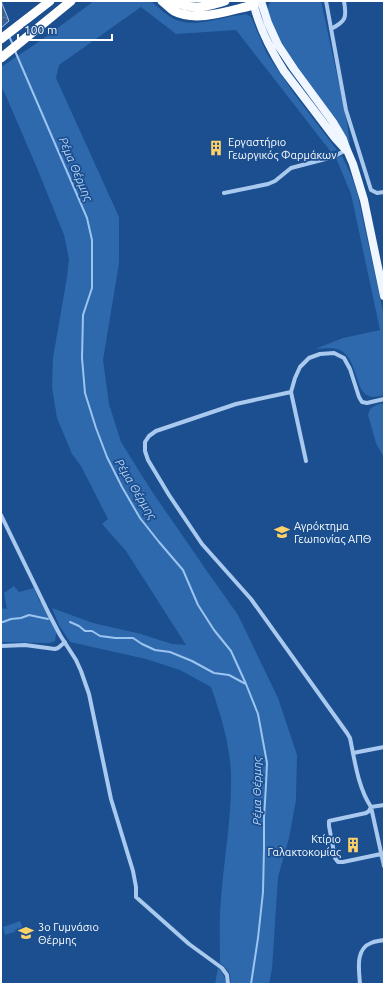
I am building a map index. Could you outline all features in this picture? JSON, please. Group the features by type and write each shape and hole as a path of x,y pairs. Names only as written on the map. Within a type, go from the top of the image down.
{"highway":[{"path":"1,39 50,1"},
{"path":"1,58 71,1"},
{"path":"55,14 77,1"},
{"path":"162,1 168,7 180,13 199,16 257,2"},
{"path":"173,1 198,8 225,1"}],"main road":[{"path":"257,2 265,36 278,61 335,138 347,150 362,194 384,296"}],"street":[{"path":"326,1 346,110 371,190 379,194 384,192"},
{"path":"331,29 340,24 345,17 346,10 344,1"},
{"path":"224,193 268,184 275,181 291,168 332,157 347,150"},
{"path":"306,461 291,392 300,367 309,358 320,354 334,353 344,358 350,369 358,397 362,402 367,403 384,399"},
{"path":"291,392 236,404 156,431 149,436 146,442 146,451 148,460 169,495 202,544 251,599 350,738 362,788 371,807 384,866"},
{"path":"1,515 48,614 81,671 89,694 111,799 133,871 136,897 189,944 222,968 227,975 228,984"},
{"path":"1,646 25,646 55,649 65,642"},
{"path":"353,753 384,747"},
{"path":"382,854 338,862 335,858 329,821 366,813 371,807 384,805"},
{"path":"360,984 359,960 362,950 370,943 384,940"}],"shaded area":[{"path":"94,1 151,1 163,12 176,20 192,23 246,14 251,17 267,54 295,95 337,150 331,152 236,30 176,34 141,7 59,65 56,78 119,217 119,263 103,360 109,404 121,442 151,490 238,615 278,698 297,755 296,800 289,838 278,877 272,969 269,984 231,984 228,972 220,963 220,907 229,822 231,775 229,753 224,730 211,687 180,670 146,659 70,642 59,625 52,608 93,623 141,634 172,644 186,645 126,551 102,524 108,519 81,466 72,454 57,418 52,387 53,358 69,259 64,235 37,168 6,96 1,88 1,67 40,41"},
{"path":"272,1 321,1 346,117 350,144 341,128 294,65 277,37 267,11 269,4"},
{"path":"342,156 357,192 384,316 384,395 376,397 371,397 364,393 346,354 340,350 331,348 315,349 343,338 380,330 351,194 336,158"},
{"path":"384,403 384,458 376,443 368,415 370,409 376,405"},
{"path":"14,586 19,592 34,588 40,602 45,601 57,628 55,641 50,643 1,642 1,608 7,609 4,593"},
{"path":"20,921 23,929 5,935 3,927"},
{"path":"218,968 224,975 226,984 215,984"}],"water":[{"path":"1,1 9,21 1,28"}],"waterway":[{"name":"Ρέμα Θέρμης","path":"9,36 13,45"},
{"name":"Ρέμα Θέρμης","path":"15,51 87,218 92,240 92,288 83,315 82,358 85,393 96,428 107,457 140,518 183,570 198,605 214,630 231,651 258,714 267,763 264,818 263,892 251,984"},
{"path":"1,622 29,615 48,619"},
{"path":"70,622 79,626 85,631 92,631 100,636 133,638 155,650 170,652 192,661 214,673 229,675 246,684"}],"place":[{"name":"Εργαστήριο Γεωργικός Φαρμάκων","path":"216,148"},
{"name":"Αγρόκτημα Γεωπονίας ΑΠΘ","path":"282,532"},
{"name":"Κτίριο Γαλακτοκομίας","path":"353,845"},
{"name":"3ο Γυμνάσιο Θέρμης","path":"26,933"}]}
